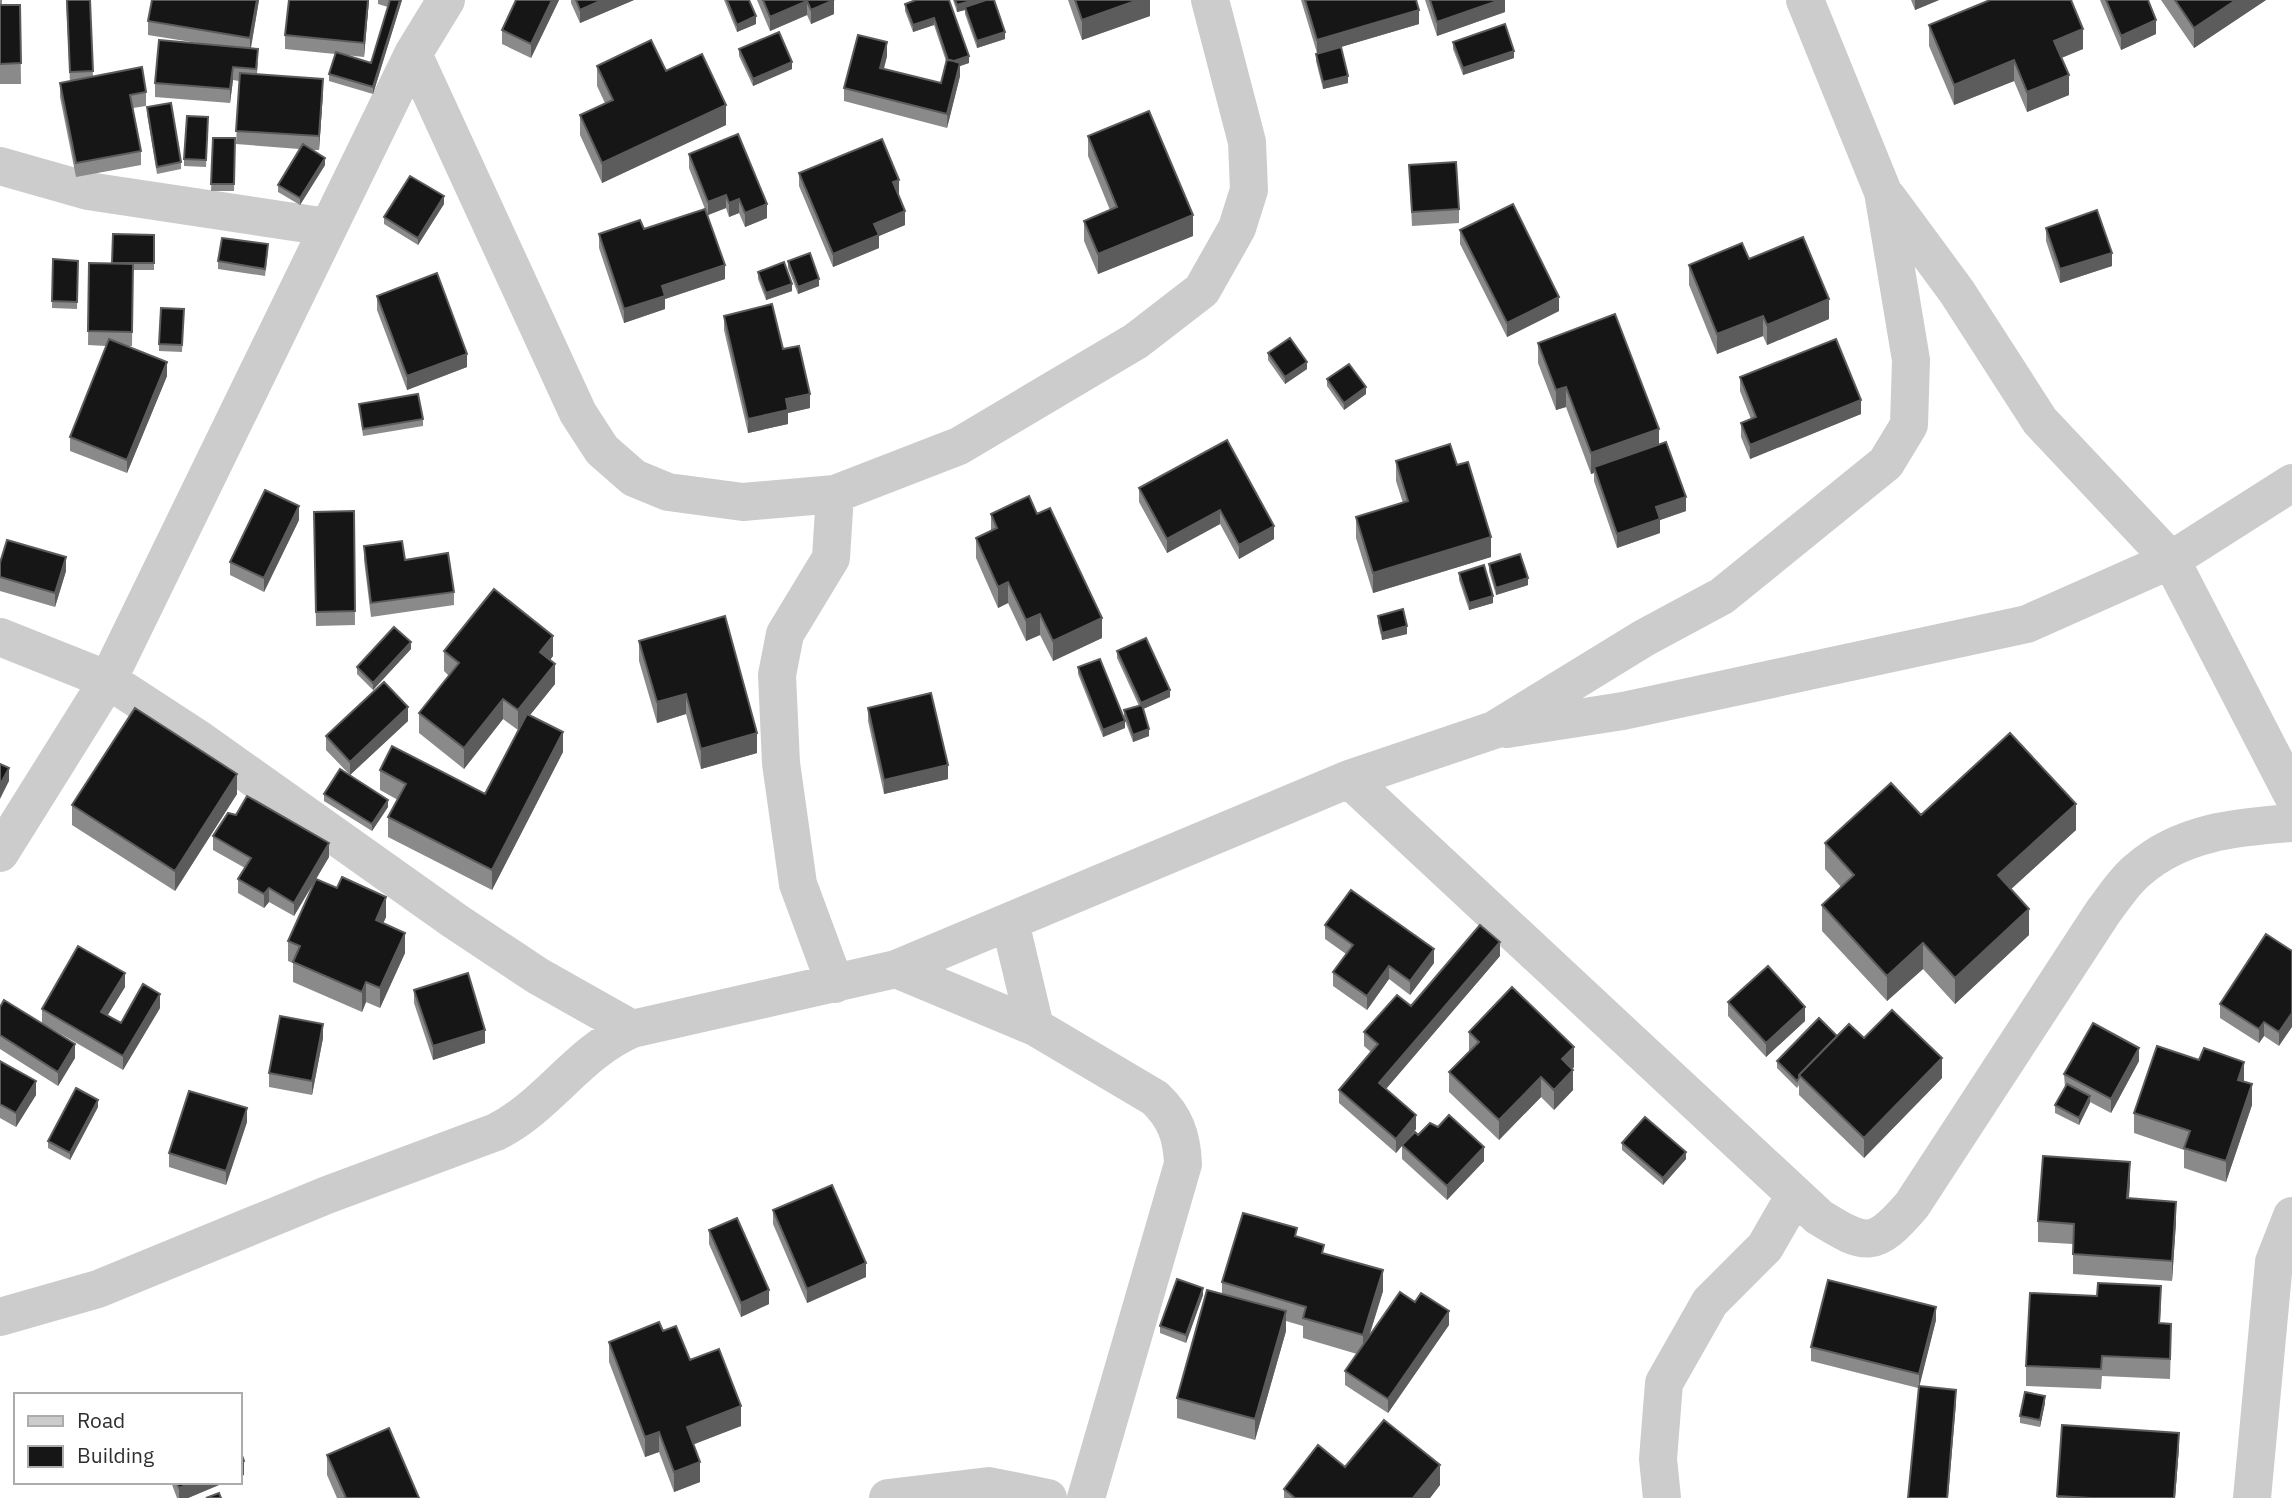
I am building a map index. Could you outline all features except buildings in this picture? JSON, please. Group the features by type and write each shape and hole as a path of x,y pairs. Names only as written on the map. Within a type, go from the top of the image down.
{"street":[{"path":"0,853 107,681 413,54 446,0"},
{"path":"413,54 578,413 602,450 634,478 667,492 743,502 835,495 959,446 1136,341 1202,290 1237,228 1249,190 1247,142 1210,0"},
{"path":"1494,730 1644,638 1722,596 1886,463 1909,425 1910,360 1883,192 1805,0"},
{"path":"0,166 88,191 327,227"},
{"path":"1883,192 1957,292 2040,421 2171,560 2292,794"},
{"path":"0,1317 98,1289 327,1195 496,1132 515,1122 608,1039 632,1029 896,969 1349,779 1494,730 1623,711 2027,624 2171,560 2292,482"},
{"path":"835,495 831,558 785,634 777,675 781,763 798,884 835,984"},
{"path":"0,637 107,681 200,740 465,928 538,976 632,1029"},
{"path":"1349,779 1819,1217 1849,1236 1870,1239 1888,1232 1912,1205 2103,912 2137,870 2171,847 2211,833 2292,823"},
{"path":"1010,922 1035,1027"},
{"path":"896,969 1035,1027 1155,1098 1170,1113 1182,1141 1183,1164 1086,1498"},
{"path":"1662,1498 1658,1459 1664,1383 1710,1302 1765,1247 1795,1195"},
{"path":"2252,1498 2274,1262 2292,1216"},
{"path":"888,1498 989,1486 1048,1498"}]}
